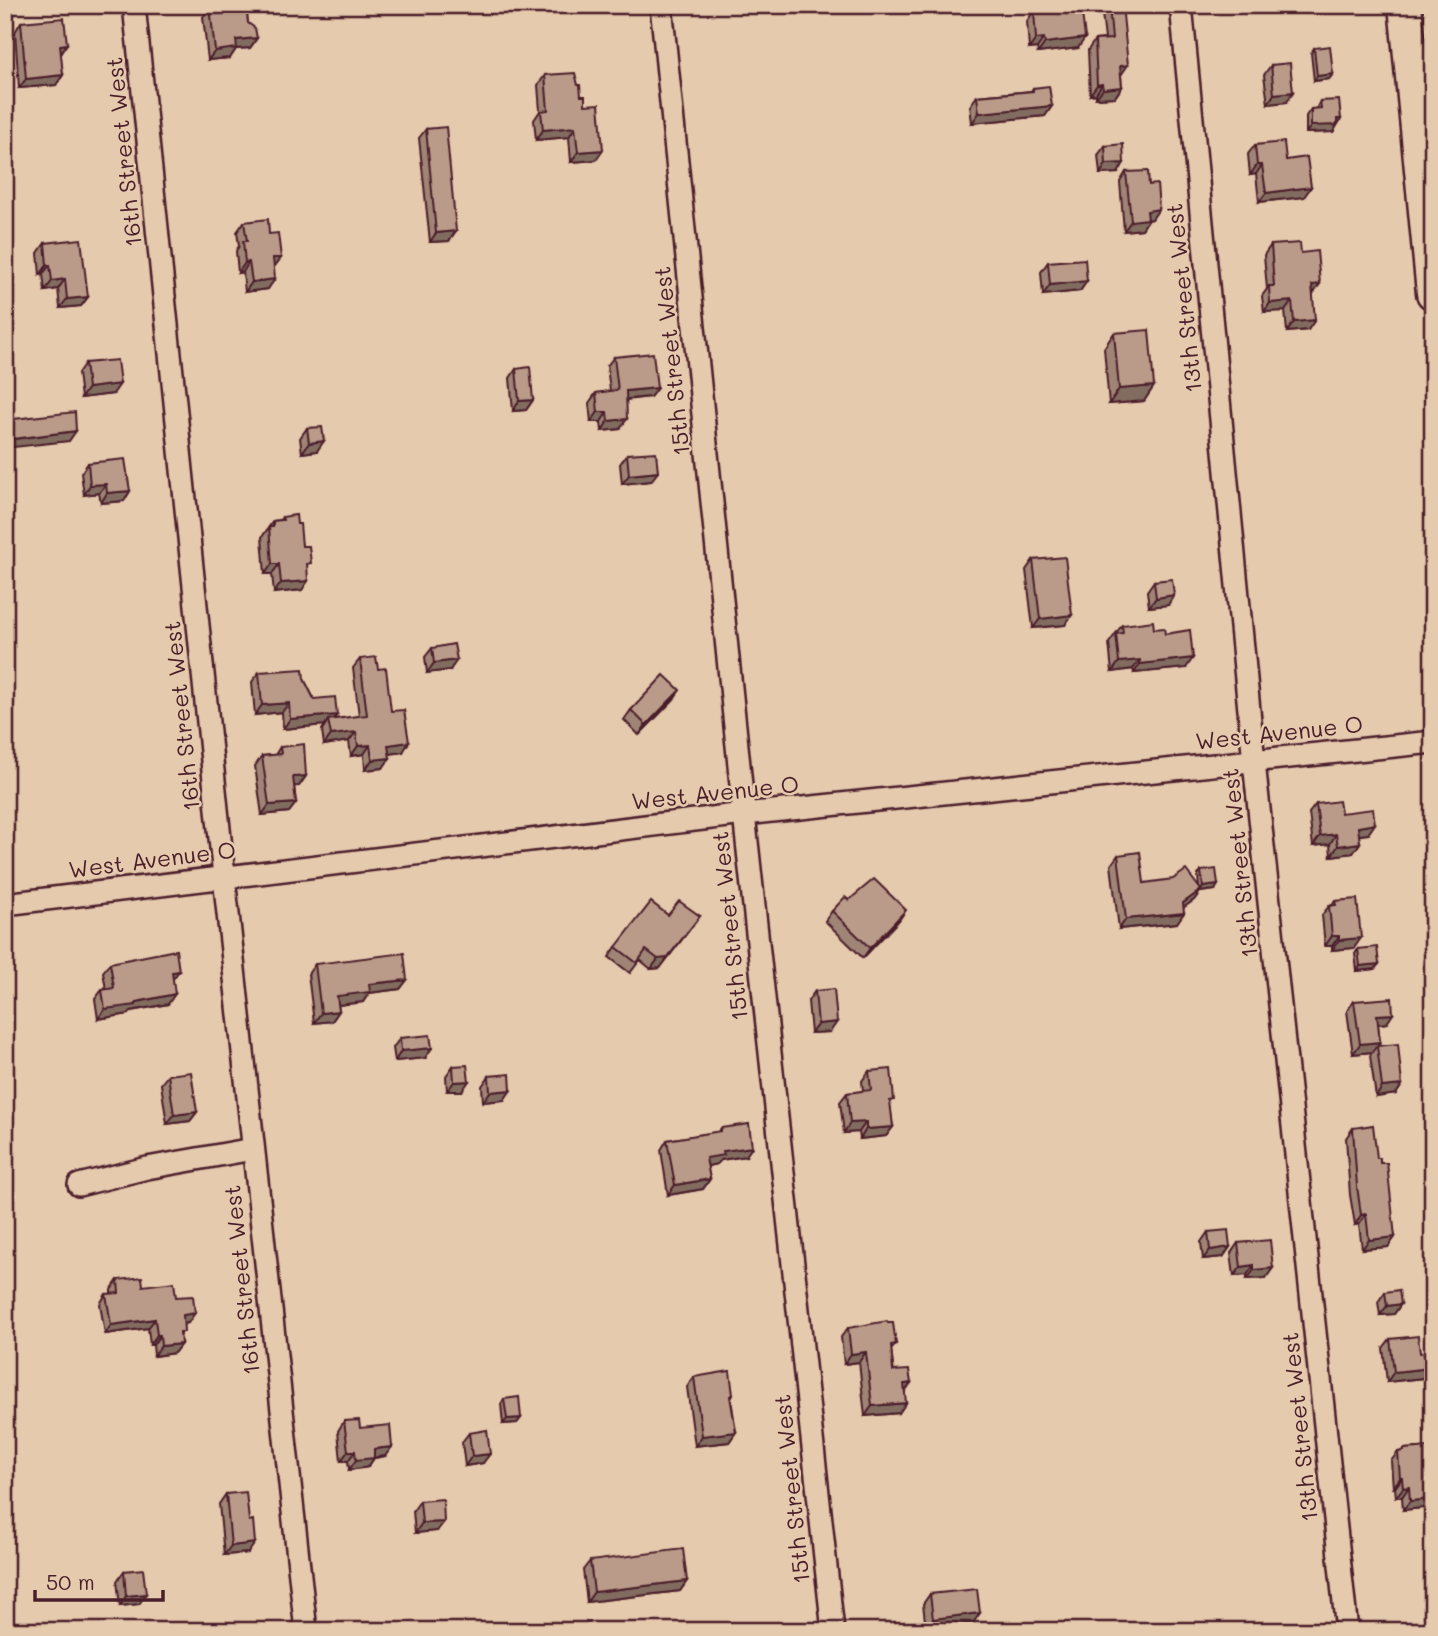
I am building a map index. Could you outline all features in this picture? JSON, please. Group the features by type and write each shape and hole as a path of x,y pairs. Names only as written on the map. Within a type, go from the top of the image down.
{"highway":[{"path":"1405,5 1433,293"}],"street":[{"name":"16th Street West","path":"134,5 224,877 306,1631"},
{"name":"15th Street West","path":"662,5 744,814 833,1631"},
{"name":"13th Street West","path":"1181,5 1254,762 1348,1631"},
{"name":"West Avenue O","path":"5,904 744,814 1430,742"},
{"path":"79,1185 147,1168 253,1149"}],"building":[{"path":"246,5 248,23 255,28 257,38 236,40 237,48 215,51 210,7"},
{"path":"1081,5 1085,38 1045,43 1044,38 1036,39 1034,11 1040,11 1040,7"},
{"path":"1109,5 1122,5 1128,65 1120,66 1122,87 1103,89 1102,84 1097,85 1095,40 1112,39"},
{"path":"64,18 67,44 60,45 63,75 26,79 21,22"},
{"path":"1330,46 1333,74 1317,76 1314,48"},
{"path":"1290,63 1293,92 1274,94 1271,65"},
{"path":"575,73 581,96 585,96 585,105 599,104 603,150 578,152 575,127 543,130 541,111 548,110 545,75"},
{"path":"1049,86 1052,106 979,113 977,96 1033,91 1033,88"},
{"path":"1339,100 1341,119 1337,119 1337,125 1311,126 1311,109 1321,108 1320,101"},
{"path":"446,127 456,231 436,233 426,129"},
{"path":"1284,142 1286,160 1307,157 1311,187 1266,193 1262,165 1257,165 1255,145"},
{"path":"1123,144 1124,163 1106,164 1105,146"},
{"path":"1148,171 1149,185 1157,184 1159,209 1147,211 1148,219 1131,221 1126,172"},
{"path":"268,219 269,234 278,233 281,258 273,258 275,279 252,282 249,262 245,263 243,241 247,241 244,222"},
{"path":"81,239 88,297 67,299 65,279 52,281 45,243"},
{"path":"1300,243 1301,253 1317,251 1320,284 1312,285 1315,320 1294,322 1292,301 1270,303 1269,286 1274,286 1271,245"},
{"path":"1085,259 1087,281 1050,285 1048,262"},
{"path":"1149,330 1154,386 1119,389 1114,333"},
{"path":"653,353 657,388 626,391 627,419 608,421 607,412 598,412 596,393 618,390 614,357"},
{"path":"117,360 120,384 88,388 85,363"},
{"path":"530,367 533,400 519,401 516,369"},
{"path":"75,412 76,431 5,440 5,420"},
{"path":"322,427 324,441 309,443 307,428"},
{"path":"656,452 658,472 629,475 627,454"},
{"path":"125,459 130,491 107,493 106,484 90,485 88,463"},
{"path":"296,515 297,524 300,524 302,546 309,546 311,563 307,564 308,581 281,583 279,564 272,564 269,527 273,527 273,521 283,520 282,517"},
{"path":"1065,557 1072,615 1040,619 1033,560"},
{"path":"1172,579 1174,595 1156,598 1154,581"},
{"path":"1153,621 1154,629 1164,628 1165,634 1190,630 1193,658 1140,664 1140,660 1119,662 1116,634 1123,633 1122,625"},
{"path":"454,644 457,660 434,663 432,648"},
{"path":"376,657 378,669 386,668 391,711 404,710 409,742 388,745 390,758 372,760 370,745 358,746 356,732 331,735 328,720 367,715 360,659"},
{"path":"303,669 304,679 314,699 335,697 337,715 290,719 289,703 262,705 259,672"},
{"path":"664,675 680,690 646,725 631,710"},
{"path":"304,744 306,776 293,777 296,803 269,805 262,756 281,754 280,747"},
{"path":"1339,801 1341,813 1373,809 1375,824 1358,827 1360,843 1338,846 1336,834 1320,836 1316,804"},
{"path":"1140,852 1144,883 1173,879 1186,870 1201,890 1183,903 1184,913 1126,919 1118,855"},
{"path":"1216,869 1218,885 1203,887 1201,871"},
{"path":"874,879 906,910 870,948 832,911 845,897 849,900"},
{"path":"1357,899 1361,938 1339,940 1339,936 1332,936 1329,906 1336,905 1335,901"},
{"path":"679,901 700,916 667,958 658,959 646,950 637,963 616,947 651,902 668,915"},
{"path":"1377,947 1379,964 1360,966 1358,949"},
{"path":"176,950 179,971 172,972 175,994 136,1002 136,1005 105,1009 102,990 114,988 110,963"},
{"path":"404,953 407,980 369,984 370,992 337,996 339,1011 321,1013 315,964"},
{"path":"834,989 837,1022 818,1024 815,991"},
{"path":"1392,998 1393,1014 1377,1015 1380,1042 1360,1044 1354,1001"},
{"path":"430,1035 432,1048 401,1051 400,1038"},
{"path":"1398,1044 1402,1085 1382,1087 1377,1046"},
{"path":"467,1065 469,1081 454,1082 453,1066"},
{"path":"891,1069 894,1100 890,1101 893,1127 866,1129 866,1122 850,1123 847,1093 871,1090 869,1071"},
{"path":"191,1072 197,1112 174,1115 168,1075"},
{"path":"510,1074 511,1090 490,1092 489,1076"},
{"path":"749,1124 752,1147 723,1151 724,1155 706,1158 710,1179 675,1185 667,1140"},
{"path":"1373,1125 1377,1158 1380,1158 1380,1163 1387,1163 1395,1237 1369,1240 1366,1214 1361,1215 1353,1128"},
{"path":"1228,1230 1230,1247 1210,1250 1208,1232"},
{"path":"1270,1240 1273,1268 1254,1270 1254,1265 1241,1267 1238,1243"},
{"path":"142,1277 143,1286 174,1282 176,1297 193,1296 195,1313 183,1315 184,1332 180,1332 181,1344 161,1346 155,1319 111,1325 106,1294 119,1293 118,1280"},
{"path":"1399,1290 1401,1304 1387,1306 1385,1292"},
{"path":"887,1321 893,1323 896,1344 891,1345 893,1371 909,1370 911,1383 904,1384 906,1403 872,1406 866,1352 851,1354 848,1328"},
{"path":"1418,1336 1420,1353 1428,1352 1430,1368 1394,1372 1390,1339"},
{"path":"730,1371 733,1395 730,1396 736,1432 702,1436 694,1377"},
{"path":"519,1397 521,1418 507,1419 504,1399"},
{"path":"359,1420 360,1428 390,1425 392,1447 374,1449 374,1458 356,1460 355,1451 348,1451 344,1421"},
{"path":"487,1430 490,1454 472,1456 469,1433"},
{"path":"1433,1447 1433,1478 1428,1479 1430,1499 1410,1501 1409,1487 1403,1488 1400,1478 1398,1452 1404,1449"},
{"path":"246,1492 255,1543 231,1546 226,1494"},
{"path":"443,1499 444,1522 422,1523 420,1501"},
{"path":"683,1549 687,1581 594,1592 590,1561"},
{"path":"143,1569 146,1594 126,1596 124,1571"},
{"path":"977,1589 980,1613 933,1619 930,1594"}]}
